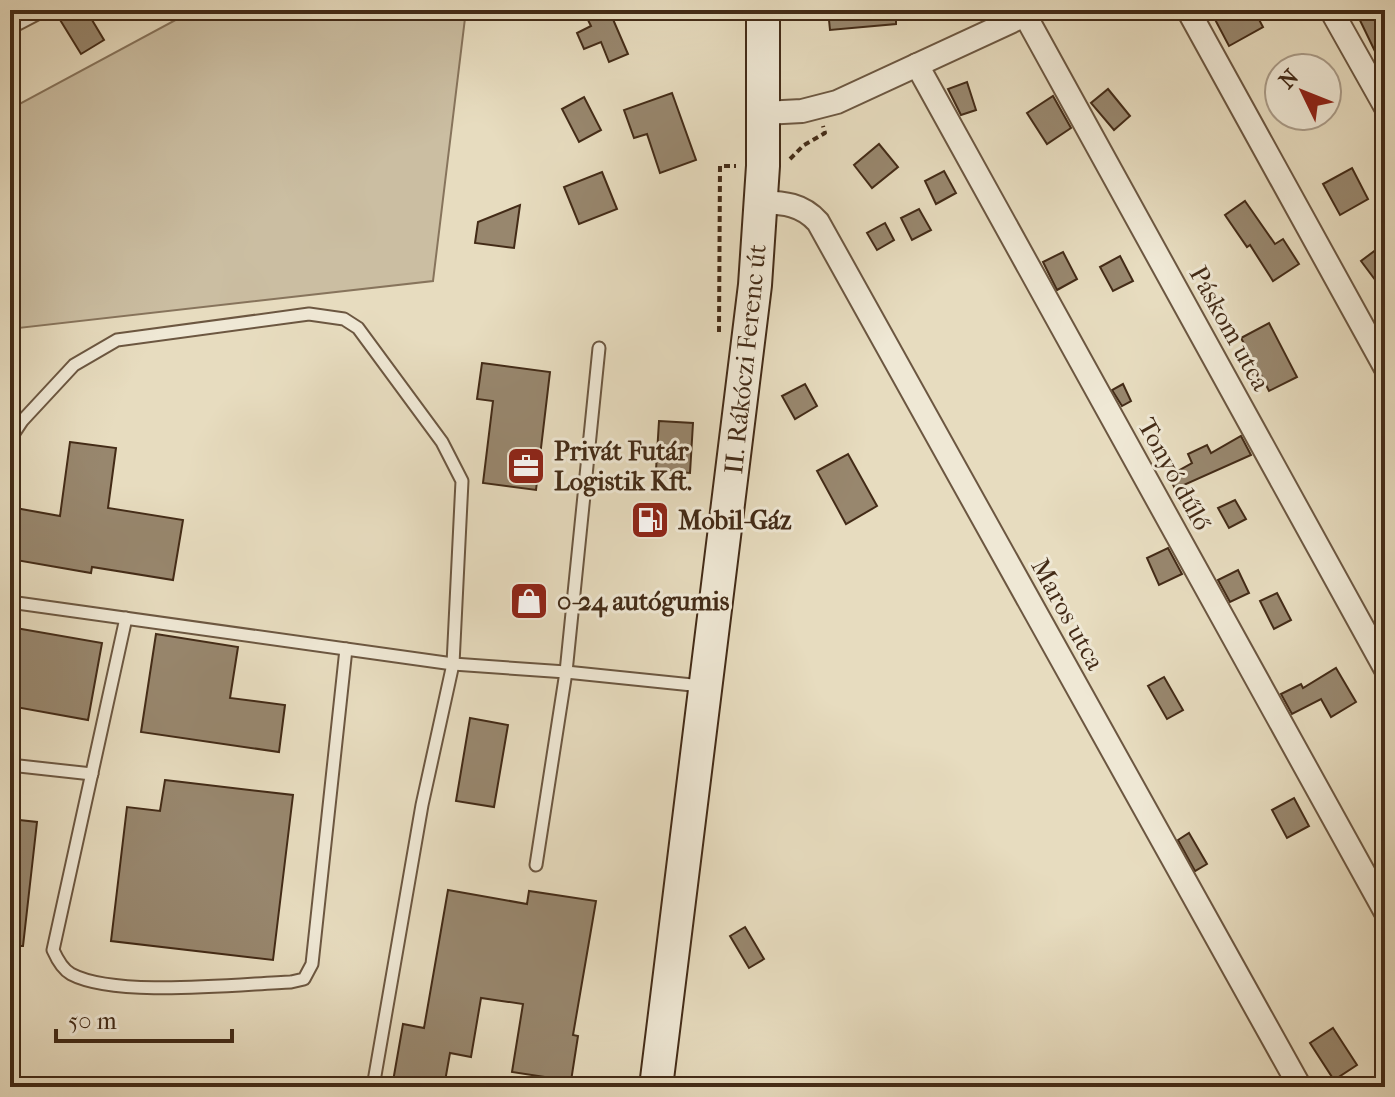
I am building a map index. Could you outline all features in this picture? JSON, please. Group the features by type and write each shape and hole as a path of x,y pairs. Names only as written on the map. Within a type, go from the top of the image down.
{"main road":[{"name":"II. Rákóczi Ferenc út","path":"656,1087 747,368 761,202 763,10"}],"street":[{"path":"10,22 33,10"},
{"path":"1188,10 1385,367"},
{"path":"1331,10 1385,106"},
{"path":"764,113 818,109 1031,12"},
{"name":"Páskom utca","path":"1031,12 1385,668"},
{"name":"Tonyó dűlő","path":"917,65 1385,911"},
{"name":"Maros utca","path":"761,202 788,203 818,222 1300,1087"}],"lane":[{"path":"10,439 22,421 74,365 117,340 309,314 344,319 358,328 442,442 462,481 453,664 422,805 373,1087"},
{"path":"536,865 566,672 599,348"},
{"path":"10,602 453,664 707,687"},
{"path":"126,618 53,950 67,972 126,988 304,979 312,964 346,649"},
{"path":"10,765 92,774"}],"shaded area":[{"path":"194,10 466,10 433,281 10,329 10,109"}],"building":[{"path":"54,10 86,10 104,40 81,54"},
{"path":"609,10 628,54 609,62 601,42 584,49 577,33 591,26 587,18"},
{"path":"828,10 896,10 896,24 830,30"},
{"path":"1210,10 1254,10 1263,27 1229,46"},
{"path":"1355,10 1385,10 1385,72"},
{"path":"967,82 976,110 961,115 948,89"},
{"path":"1108,89 1130,116 1114,130 1091,103"},
{"path":"672,93 696,160 660,173 647,134 634,138 624,110"},
{"path":"1053,96 1071,128 1047,144 1027,113"},
{"path":"584,97 601,130 579,142 562,109"},
{"path":"879,144 898,167 872,188 854,165"},
{"path":"1352,168 1368,199 1340,215 1323,184"},
{"path":"944,171 956,193 936,204 925,181"},
{"path":"602,172 617,209 579,224 564,187"},
{"path":"1245,201 1275,244 1283,239 1299,264 1273,281 1250,245 1247,247 1225,215"},
{"path":"520,205 514,248 475,243 478,222"},
{"path":"919,209 931,230 912,240 901,218"},
{"path":"885,223 894,240 877,250 867,233"},
{"path":"1385,243 1385,293 1361,261"},
{"path":"1063,252 1077,279 1057,290 1043,262"},
{"path":"1120,256 1133,281 1113,291 1100,267"},
{"path":"1269,323 1297,377 1269,391 1261,375 1255,378 1245,358 1250,355 1241,338"},
{"path":"482,363 550,372 536,490 483,483 493,401 477,399"},
{"path":"805,384 817,406 795,419 782,396"},
{"path":"1123,384 1131,401 1122,406 1112,390"},
{"path":"659,421 693,423 690,473 656,470"},
{"path":"1241,436 1251,455 1175,489 1169,476 1192,463 1188,454 1207,445 1211,453"},
{"path":"70,442 116,448 108,508 183,520 173,580 92,567 91,573 10,559 10,507 60,516"},
{"path":"848,454 877,506 846,524 817,471"},
{"path":"1235,500 1246,519 1229,528 1218,508"},
{"path":"1168,548 1182,574 1159,585 1147,558"},
{"path":"1238,570 1249,593 1230,602 1218,580"},
{"path":"1277,593 1291,620 1274,629 1260,601"},
{"path":"10,627 102,643 88,720 10,706"},
{"path":"156,634 238,647 230,698 285,705 279,752 141,732"},
{"path":"1336,668 1356,702 1331,717 1321,699 1292,714 1281,694 1301,684 1303,688"},
{"path":"1164,677 1183,710 1167,719 1148,686"},
{"path":"470,718 508,725 494,807 456,801"},
{"path":"165,780 293,795 273,960 111,941 127,807 160,811"},
{"path":"1294,798 1309,826 1287,838 1272,810"},
{"path":"10,819 37,822 23,946 10,946"},
{"path":"1189,833 1207,864 1195,871 1178,840"},
{"path":"448,890 527,904 529,891 596,901 573,1035 578,1036 571,1081 512,1072 523,1004 481,998 471,1057 450,1053 444,1087 392,1087 403,1024 424,1028"},
{"path":"745,927 764,959 749,968 730,936"},
{"path":"1333,1028 1357,1065 1334,1080 1310,1043"}],"place":[{"name":"Privát Futár Logistik Kft.","path":"526,466"},
{"name":"Mobil-Gáz","path":"650,520"},
{"name":"0-24 autógumis","path":"529,601"}]}
